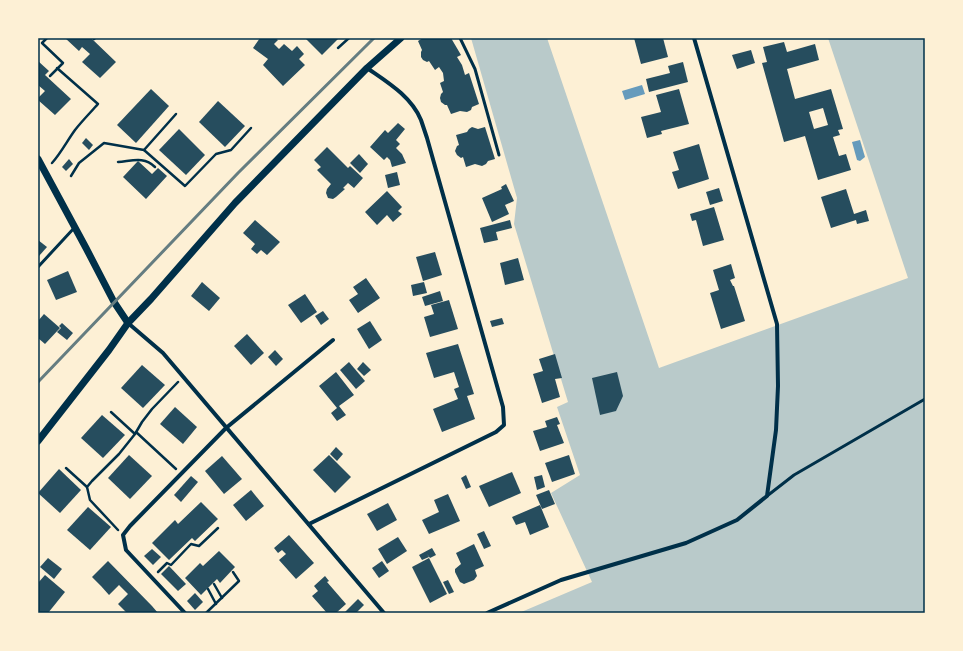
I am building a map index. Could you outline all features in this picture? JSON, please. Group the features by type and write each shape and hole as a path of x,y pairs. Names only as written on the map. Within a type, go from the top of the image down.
{"street":[{"path":"38,441 109,350 128,322 151,299 235,203 367,68 401,38"},
{"path":"487,613 561,580 686,543 737,520 767,496 776,430 778,386 777,324 694,38"},
{"path":"309,524 496,432 504,425 503,407 420,119 411,104 394,87 367,68"},
{"path":"38,159 114,302 128,322 162,353 384,613"},
{"path":"185,613 126,550 123,535 180,474 226,428 333,340"}],"lane":[{"path":"460,38 475,69 499,155"},
{"path":"38,267 75,227"},
{"path":"767,496 794,475 925,399"}],"path":[{"path":"47,38 42,43 63,63 50,76"},
{"path":"338,48 349,38"},
{"path":"45,172 60,154 76,128 98,104 58,68"},
{"path":"144,150 176,114"},
{"path":"71,176 79,163 104,143 144,150 185,186 216,154 230,150 251,128"},
{"path":"118,162 135,159 146,160 155,167"},
{"path":"88,487 119,454 152,409 182,377"},
{"path":"111,412 180,474"},
{"path":"66,468 88,487 90,500 123,535"},
{"path":"151,578 167,563 171,565 191,544 199,546 218,528"},
{"path":"206,613 239,581 234,572"},
{"path":"214,584 222,598"},
{"path":"208,590 216,604"}],"shaded area":[{"path":"471,38 547,38 659,368 908,278 828,38 925,38 925,613 519,613 592,582 551,493 580,475 557,407 568,402 514,224 517,198"}],"water":[{"path":"642,85 645,94 625,100 622,91"},
{"path":"860,140 865,157 860,161 857,160 852,142"}],"building":[{"path":"65,38 91,38 116,62 100,78 82,62 90,54 82,47 79,51"},
{"path":"260,38 275,38 278,40 274,44 279,49 284,44 292,51 297,46 304,54 299,59 305,65 283,86 263,65 268,59 253,48"},
{"path":"305,38 339,38 322,55"},
{"path":"423,38 451,38 461,55 457,57 462,65 465,75 469,73 479,104 472,107 471,110 467,112 460,111 451,114 447,105 441,102 440,98 443,92 440,83 444,81 443,73 439,67 435,70 429,61 427,62 423,60 421,57 422,50 418,41"},
{"path":"634,38 663,38 668,57 641,64"},
{"path":"784,42 787,52 815,44 819,60 787,69 795,99 831,89 843,129 838,130 840,135 833,137 839,156 846,154 851,170 818,180 805,136 784,142 762,63 767,62 763,47","holes":["823,108 828,125 814,129 809,112"]},
{"path":"751,50 755,63 737,69 732,55"},
{"path":"38,61 49,71 45,75 71,99 55,115 38,100 38,98 45,91 38,85"},
{"path":"683,62 688,82 649,92 646,79 670,73 668,66"},
{"path":"151,89 169,106 136,143 117,125"},
{"path":"679,89 689,124 661,131 662,134 647,138 641,117 661,112 656,95"},
{"path":"218,101 245,126 225,147 199,122"},
{"path":"398,123 405,129 396,140 400,144 396,148 402,154 406,163 392,167 390,160 387,157 384,160 370,147 385,130 388,133"},
{"path":"472,127 478,129 485,127 495,159 488,161 482,166 475,164 466,167 463,157 461,158 457,155 455,151 459,145 456,135 467,132"},
{"path":"179,129 205,155 186,175 159,150"},
{"path":"86,138 93,145 89,150 82,143"},
{"path":"699,144 709,179 678,189 672,172 679,170 673,152"},
{"path":"327,147 348,168 350,166 363,178 354,188 348,183 343,188 345,189 333,199 328,198 326,193 331,184 317,170 321,167 314,160"},
{"path":"359,154 368,164 360,173 350,163"},
{"path":"69,159 73,164 66,171 62,167"},
{"path":"138,161 152,174 158,168 167,176 146,199 123,177"},
{"path":"397,172 400,185 388,188 385,175"},
{"path":"506,184 514,201 505,205 509,214 492,222 482,198 502,189 501,187"},
{"path":"719,188 723,201 710,205 706,192"},
{"path":"846,189 854,214 866,210 869,221 857,224 856,220 831,228 821,197"},
{"path":"387,191 402,207 398,211 402,214 393,222 387,215 377,225 365,212"},
{"path":"714,207 724,240 703,246 696,220 692,221 690,214"},
{"path":"255,220 280,242 267,255 261,250 257,254 251,249 255,244 243,233"},
{"path":"510,220 512,228 496,232 498,240 484,243 480,228"},
{"path":"38,240 47,247 39,256 38,255"},
{"path":"435,252 442,275 423,281 416,257"},
{"path":"518,258 524,280 505,285 500,263"},
{"path":"731,264 735,278 730,280 734,286 745,321 721,329 710,293 719,290 713,270"},
{"path":"68,271 77,292 56,300 47,280"},
{"path":"366,278 380,298 358,313 349,300 358,294 353,287"},
{"path":"202,282 220,298 209,311 191,296"},
{"path":"424,282 427,293 413,296 411,285"},
{"path":"440,291 443,301 425,306 422,297"},
{"path":"305,294 317,312 301,323 288,305"},
{"path":"449,300 458,329 430,337 424,317 434,314 431,305"},
{"path":"323,311 329,319 321,325 315,316"},
{"path":"44,314 60,328 45,344 38,338 38,321"},
{"path":"502,318 504,324 492,327 490,321"},
{"path":"370,321 382,340 369,349 357,329"},
{"path":"62,323 73,333 67,340 57,332 61,328 59,326"},
{"path":"247,334 264,353 251,365 234,346"},
{"path":"458,344 474,394 467,396 475,419 442,432 433,409 458,399 454,389 459,387 454,372 434,378 426,353"},
{"path":"275,350 283,359 276,366 268,357"},
{"path":"555,354 562,378 555,379 560,397 542,403 533,374 543,371 539,359"},
{"path":"349,362 365,381 356,389 340,370"},
{"path":"363,362 371,370 364,376 357,369"},
{"path":"142,365 165,385 143,408 121,388"},
{"path":"336,372 354,395 339,406 346,415 337,421 331,413 337,408 319,386"},
{"path":"617,372 623,396 616,411 600,415 592,378"},
{"path":"175,407 197,427 183,444 160,424"},
{"path":"102,415 125,435 103,458 81,438"},
{"path":"557,417 560,424 557,425 564,443 540,451 533,431 547,427 545,421"},
{"path":"336,447 343,454 337,461 330,454"},
{"path":"129,455 152,476 130,499 108,478"},
{"path":"329,455 351,477 335,493 313,470"},
{"path":"569,455 575,474 552,482 545,463"},
{"path":"222,456 242,479 224,494 205,471"},
{"path":"59,469 81,490 60,513 38,493"},
{"path":"512,472 521,493 489,507 479,486"},
{"path":"466,475 471,487 466,489 461,478"},
{"path":"542,475 545,487 537,490 534,477"},
{"path":"191,476 198,482 181,502 174,495"},
{"path":"251,490 264,506 246,521 233,505"},
{"path":"549,490 555,504 542,509 536,495"},
{"path":"448,494 460,521 429,534 422,520 439,512 434,500"},
{"path":"201,502 218,519 195,541 192,538 169,560 152,543 175,520 178,524"},
{"path":"388,503 397,520 377,531 367,514"},
{"path":"540,505 549,527 530,535 525,522 516,525 512,517"},
{"path":"88,507 111,527 90,550 67,530"},
{"path":"484,531 491,546 484,549 477,534"},
{"path":"289,535 314,563 296,579 279,560 286,554 282,550 278,553 274,548"},
{"path":"398,537 407,551 387,564 378,549"},
{"path":"474,544 484,566 475,570 477,576 474,580 464,584 460,582 455,572 455,569 461,564 456,553"},
{"path":"432,548 436,555 430,558 427,554 429,557 422,560 419,555"},
{"path":"152,549 161,557 153,565 144,556"},
{"path":"219,551 235,567 220,583 217,579 201,595 185,578 200,563 203,566"},
{"path":"48,558 62,569 54,579 40,567"},
{"path":"429,558 447,594 430,603 412,567"},
{"path":"108,561 158,613 127,613 118,604 128,594 119,585 109,595 92,577"},
{"path":"382,561 389,571 379,578 372,568"},
{"path":"169,566 186,584 178,591 161,574"},
{"path":"45,575 65,592 48,613 38,613 38,583"},
{"path":"325,576 329,581 327,582 346,604 336,613 327,613 312,596 318,591 314,586"},
{"path":"448,580 454,592 449,594 443,582"},
{"path":"195,593 203,602 195,610 187,601"},
{"path":"358,599 364,605 356,613 344,613"}],"railway":[{"path":"38,382 238,173 374,38"}]}
